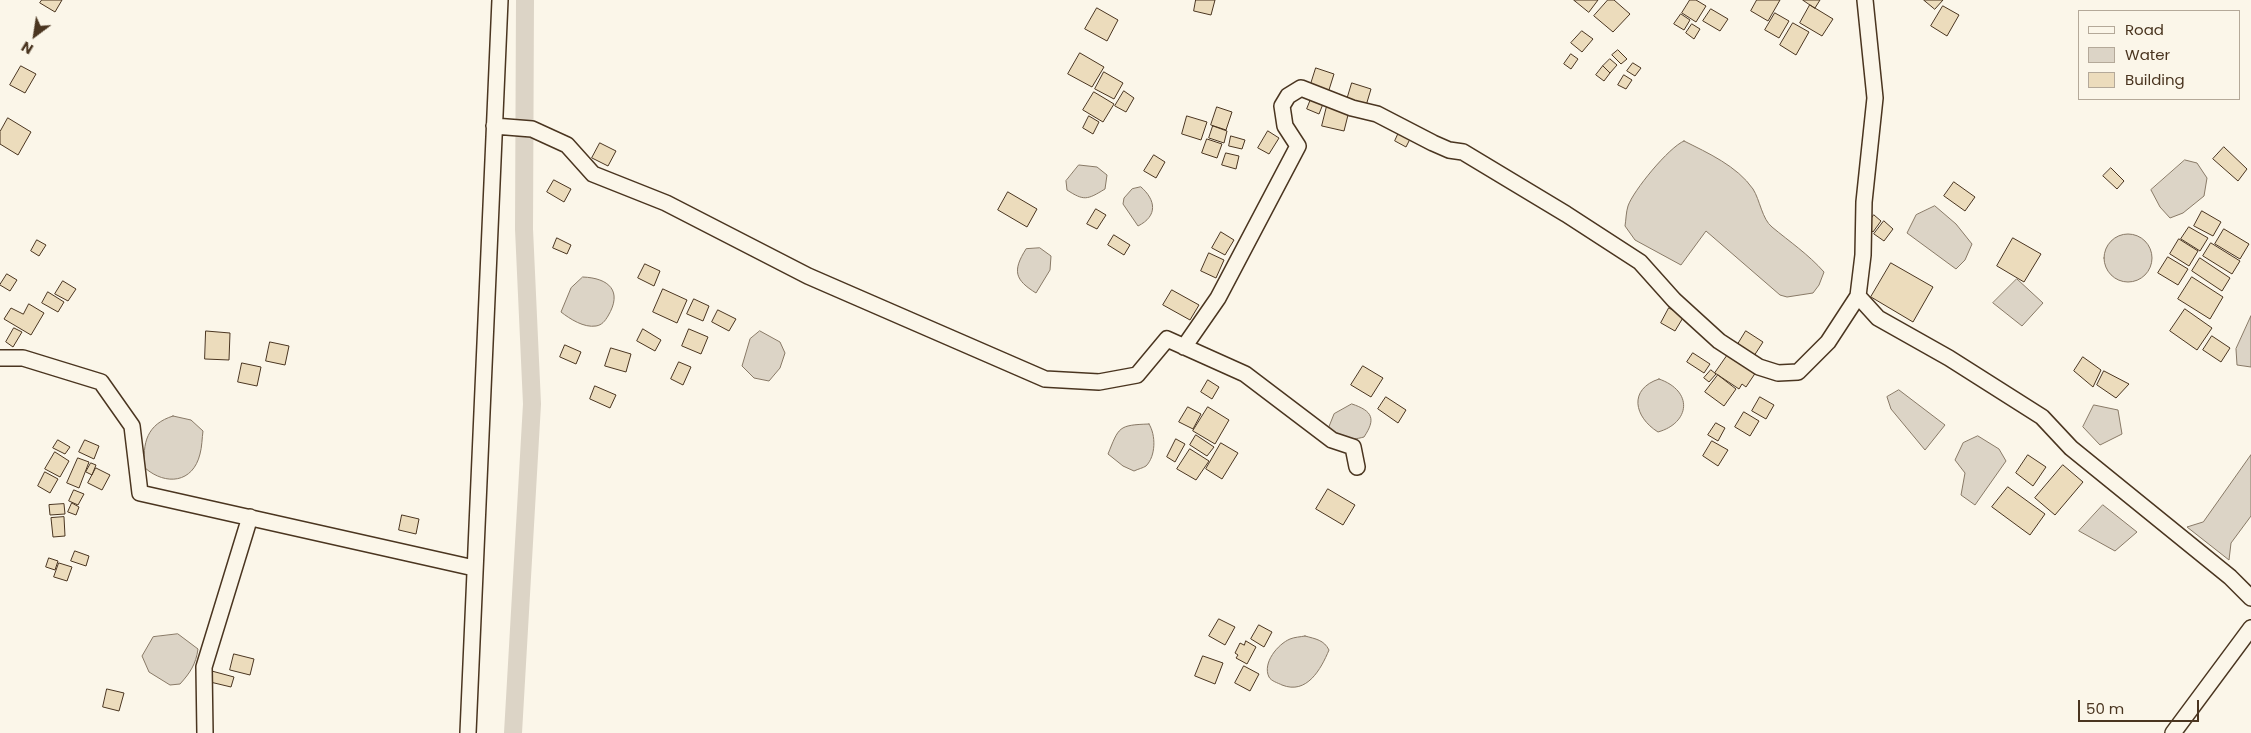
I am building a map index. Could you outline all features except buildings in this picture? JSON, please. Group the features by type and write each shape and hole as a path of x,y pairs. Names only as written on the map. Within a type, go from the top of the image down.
{"street":[{"path":"468,733 474,568 498,126 500,0"},
{"path":"1184,346 1218,298 1298,146 1285,126 1282,106 1288,96 1301,88 1352,108 1377,114 1432,143 1449,150 1463,152 1566,214 1640,262 1674,300 1719,341 1767,370 1778,373 1798,372 1828,342 1858,296 1863,255 1864,202 1876,98 1865,0"},
{"path":"498,126 532,129 567,145 593,174 666,203 808,276 1045,379 1099,382 1137,375 1168,339 1245,374 1332,440 1353,447 1357,467"},
{"path":"1858,296 1878,318 1949,358 2042,417 2071,448 2230,577 2251,598"},
{"path":"0,358 23,358 101,382 132,426 140,493 474,568"},
{"path":"205,733 204,666 250,518"},
{"path":"2173,733 2251,628"}],"water":[{"path":"1684,141 1722,161 1739,173 1753,189 1769,224 1824,272 1819,285 1813,293 1787,297 1780,295 1706,231 1681,265 1635,240 1625,226 1627,208 1631,199 1661,160"},
{"path":"2185,160 2197,163 2207,178 2204,196 2183,213 2170,218 2160,207 2151,190"},
{"path":"1079,165 1097,167 1107,175 1105,189 1086,198 1067,190 1066,181"},
{"path":"1141,187 1150,197 1153,208 1149,218 1138,226 1123,204 1124,198 1132,189"},
{"path":"1935,206 1956,224 1972,244 1965,260 1956,269 1907,233 1916,215"},
{"path":"2123,234 2133,234 2145,241 2152,253 2152,263 2145,275 2133,282 2123,282 2115,278 2108,271 2104,263 2104,253 2108,245 2115,238"},
{"path":"1040,248 1051,256 1050,270 1036,293 1020,279 1017,269 1026,249"},
{"path":"583,277 606,283 614,293 612,307 602,324 591,326 582,324 561,312 571,288"},
{"path":"2017,279 2043,303 2022,326 1993,303"},
{"path":"2251,316 2251,367 2237,365 2236,349"},
{"path":"760,331 780,342 785,353 780,368 769,381 754,378 742,366 750,339"},
{"path":"1659,379 1670,384 1678,391 1683,399 1684,407 1677,422 1669,428 1658,432 1644,419 1638,404 1642,389"},
{"path":"1899,390 1945,425 1925,450 1891,409 1887,397"},
{"path":"1352,404 1368,413 1371,420 1370,425 1364,437 1345,439 1328,429 1334,414"},
{"path":"2094,405 2118,410 2122,434 2100,445 2083,427"},
{"path":"173,416 191,420 203,431 201,451 196,464 185,476 178,479 170,479 153,474 145,468 144,459 144,450 152,429 157,424"},
{"path":"1149,424 1153,434 1154,445 1152,457 1146,466 1134,471 1123,466 1108,454 1121,429 1131,425"},
{"path":"1978,436 1999,449 2006,461 1975,505 1961,495 1965,473 1955,460 1963,443"},
{"path":"2251,455 2251,516 2231,543 2229,560 2187,527 2203,522"},
{"path":"2103,505 2137,532 2115,551 2079,531"},
{"path":"178,634 198,649 194,664 187,676 180,684 170,685 149,672 142,656 153,637"},
{"path":"1305,636 1322,642 1329,650 1317,672 1306,683 1299,686 1291,687 1271,680 1267,672 1272,655 1285,641"}],"waterway":[{"path":"513,733 532,404 524,229 525,0"}]}
